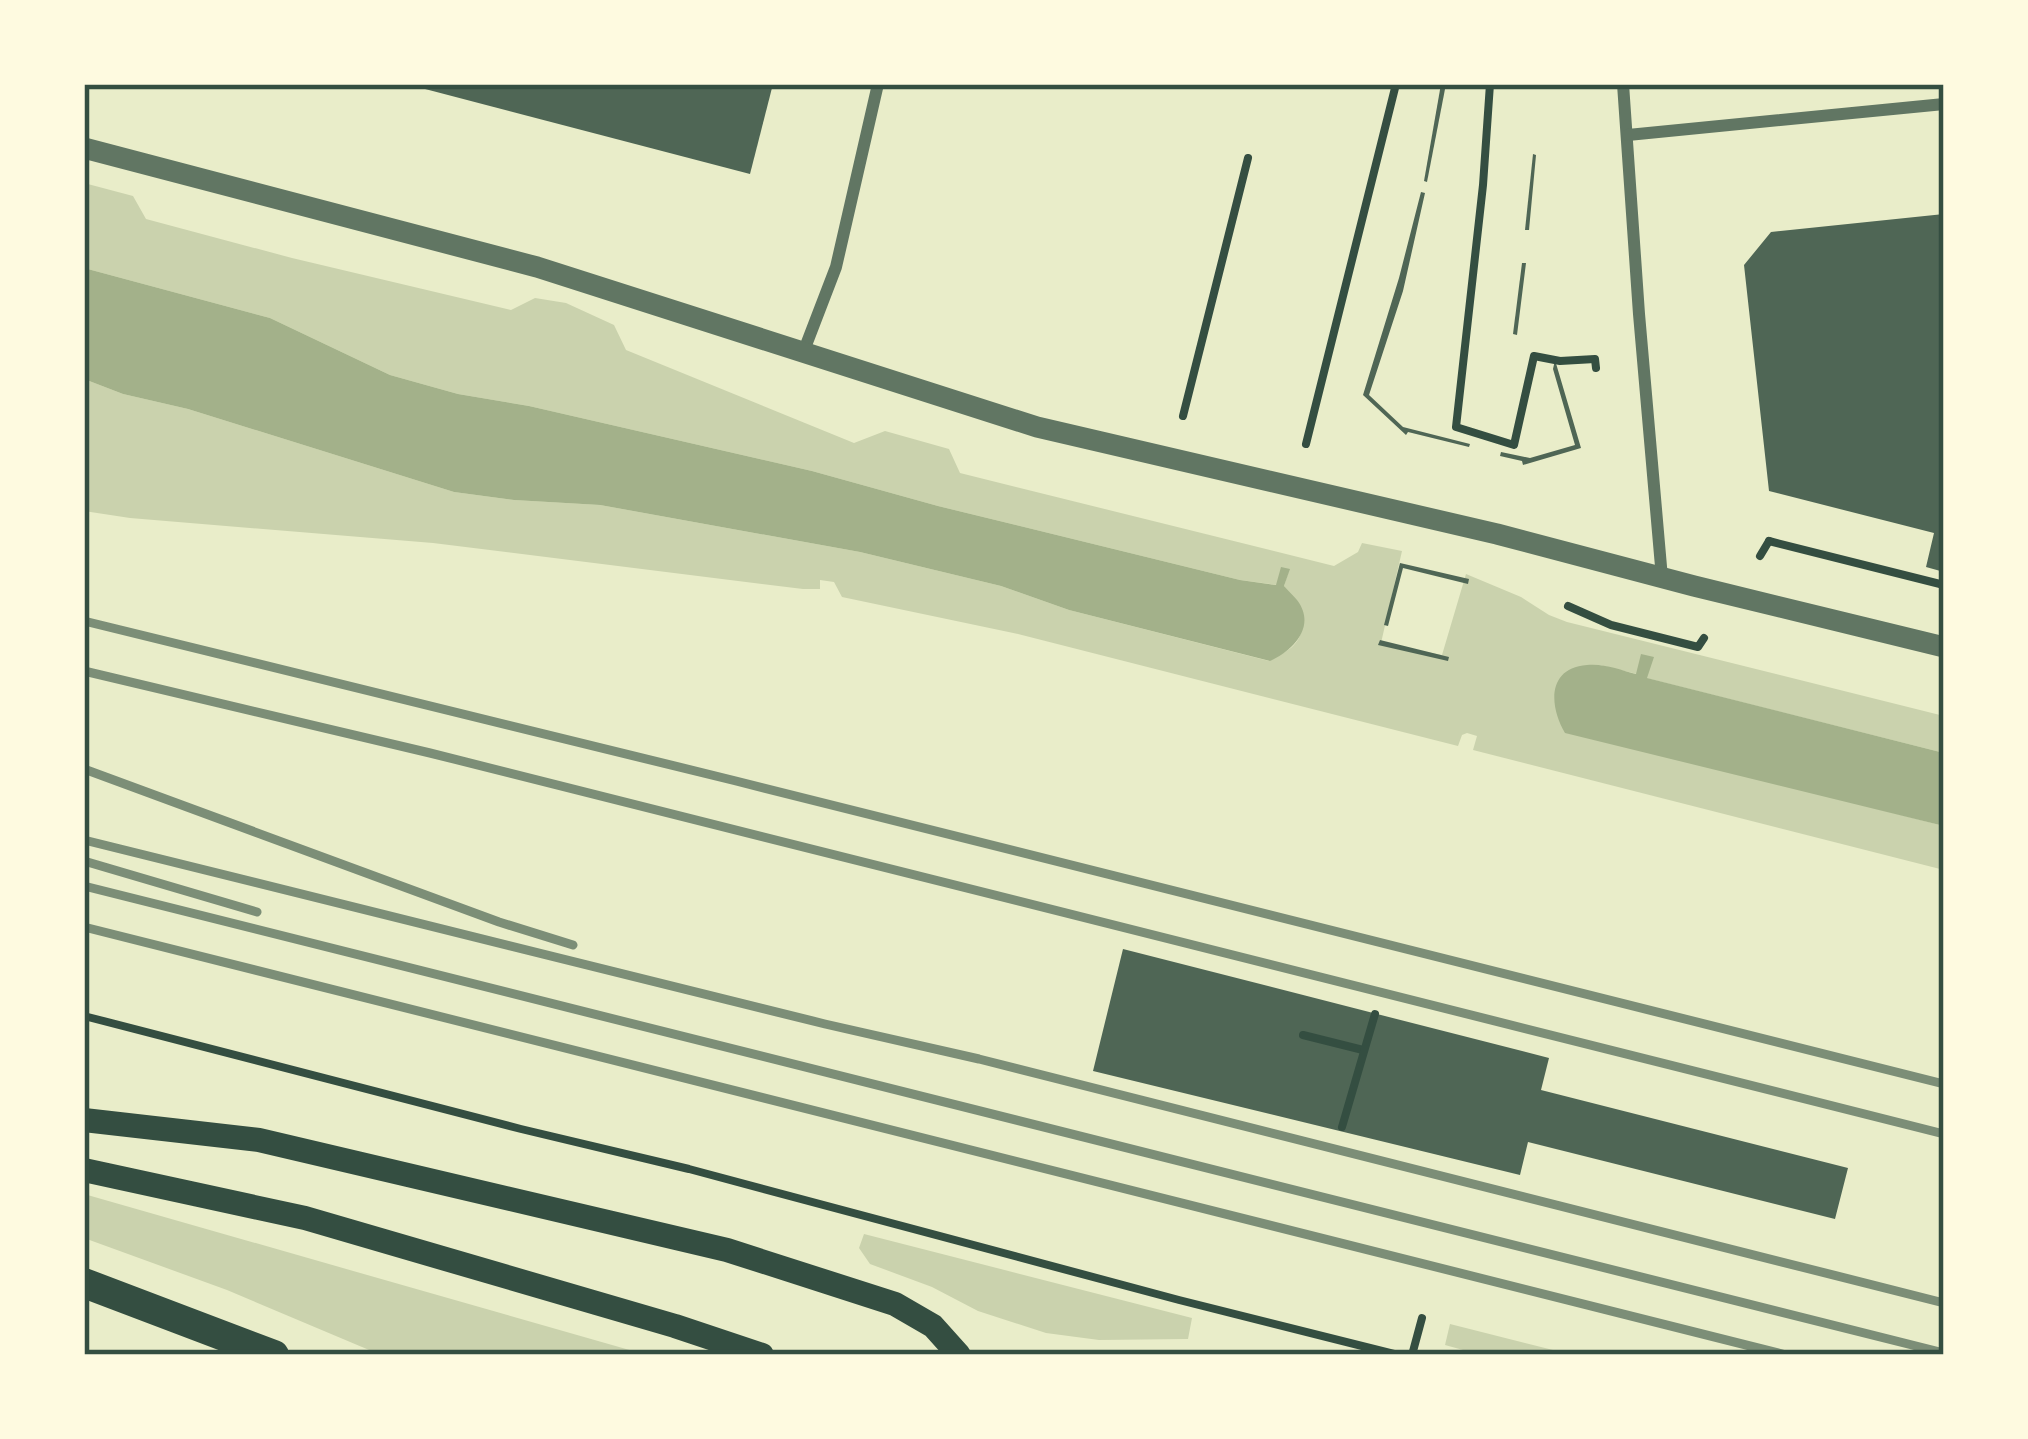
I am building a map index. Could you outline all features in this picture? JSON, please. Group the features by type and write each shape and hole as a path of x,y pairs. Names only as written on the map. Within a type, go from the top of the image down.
{"main road":[{"path":"84,1120 259,1140 727,1250 896,1304 933,1326 959,1355"},
{"path":"84,1170 305,1218 761,1355"},
{"path":"84,1283 274,1355"}],"street":[{"path":"803,353 836,267 878,84"},
{"path":"1624,84 1662,578"},
{"path":"1628,135 1944,104"},
{"path":"84,148 538,267 1036,427 1497,534 1944,647"}],"path":[{"path":"1295,487 1396,84"},
{"path":"1490,84 1456,427 1514,445 1534,356 1560,361 1595,359 1598,382"},
{"path":"1172,458 1248,158"},
{"path":"1769,542 1944,585"},
{"path":"1342,1127 1376,1014"},
{"path":"84,1016 1397,1355"},
{"path":"1303,1035 1364,1050"},
{"path":"1412,1355 1422,1318"}],"shaded area":[{"path":"84,183 133,196 146,219 292,258 511,310 535,298 566,303 614,325 626,350 854,443 885,431 949,449 960,473 1334,566 1358,552 1362,543 1402,551 1381,643 1442,655 1466,574 1567,622 1944,716 1944,753 1646,678 1642,654 1637,674 1599,665 1874,808 1944,826 1944,870 1473,750 1477,736 1467,733 1458,746 1018,634 842,597 834,582 820,580 820,589 803,589 433,543 84,511 84,379 454,492 600,505 860,552 1269,661 1293,646 1304,620 1284,586 1289,570 1277,585 1240,580 812,471 458,394 390,375 270,318 84,268"},
{"path":"84,268 270,318 390,375 458,394 812,471 1240,580 1276,585 1281,567 1290,569 1284,586 1303,610 1303,628 1287,651 1270,661 860,552 600,505 454,492 84,379"},
{"path":"1641,654 1654,657 1647,678 1944,753 1944,826 1565,733 1554,700 1564,673 1593,665 1636,674"},
{"path":"84,1194 647,1355 381,1355 227,1290 84,1238"},
{"path":"864,1234 1192,1318 1188,1339 1099,1340 1046,1333 978,1311 932,1287 870,1264 859,1248"},
{"path":"1450,1324 1573,1355 1481,1355 1445,1345"}],"building":[{"path":"406,84 773,84 750,174"},
{"path":"1441,84 1446,84 1427,182 1424,181"},
{"path":"1533,154 1529,230 1525,230"},
{"path":"1421,192 1425,193 1403,291 1369,395 1403,427 1469,447 1406,435 1363,395"},
{"path":"1944,214 1944,572 1926,567 1934,533 1769,491 1744,265 1771,232"},
{"path":"1522,263 1526,263 1517,335 1513,334"},
{"path":"1555,360 1581,448 1523,465 1500,456 1501,452 1530,458 1575,445 1553,369"},
{"path":"1400,563 1469,579 1468,584 1403,568 1388,626 1384,625"},
{"path":"1380,640 1449,657 1448,661 1378,645"},
{"path":"1123,949 1549,1058 1541,1090 1848,1168 1835,1219 1528,1142 1520,1175 1093,1071"}],"railway":[{"path":"84,621 1944,1084"},
{"path":"84,671 430,753 1944,1134"},
{"path":"84,769 573,945"},
{"path":"84,840 979,1059 1944,1303"},
{"path":"84,861 257,912"},
{"path":"84,886 1944,1353"},
{"path":"84,927 1786,1355"}]}
